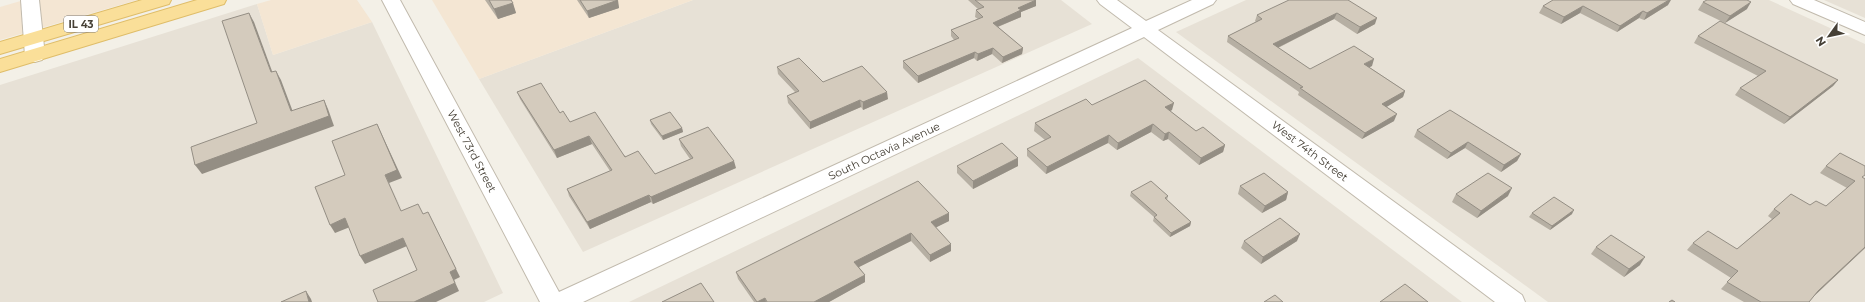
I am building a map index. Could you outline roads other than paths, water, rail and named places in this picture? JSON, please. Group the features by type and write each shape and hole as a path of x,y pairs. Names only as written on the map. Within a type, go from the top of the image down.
{"main road":[{"name":"IL 43","path":"0,66 34,47 162,0"},
{"name":"IL 43","path":"0,48 34,47 217,0"}],"street":[{"path":"30,0 34,47"},
{"name":"West 73rd Street","path":"392,0 552,302"},
{"name":"West 74th Street","path":"1106,0 1514,302"},
{"name":"South Octavia Avenue","path":"560,302 1207,0"},
{"path":"1799,0 1865,30"}]}
